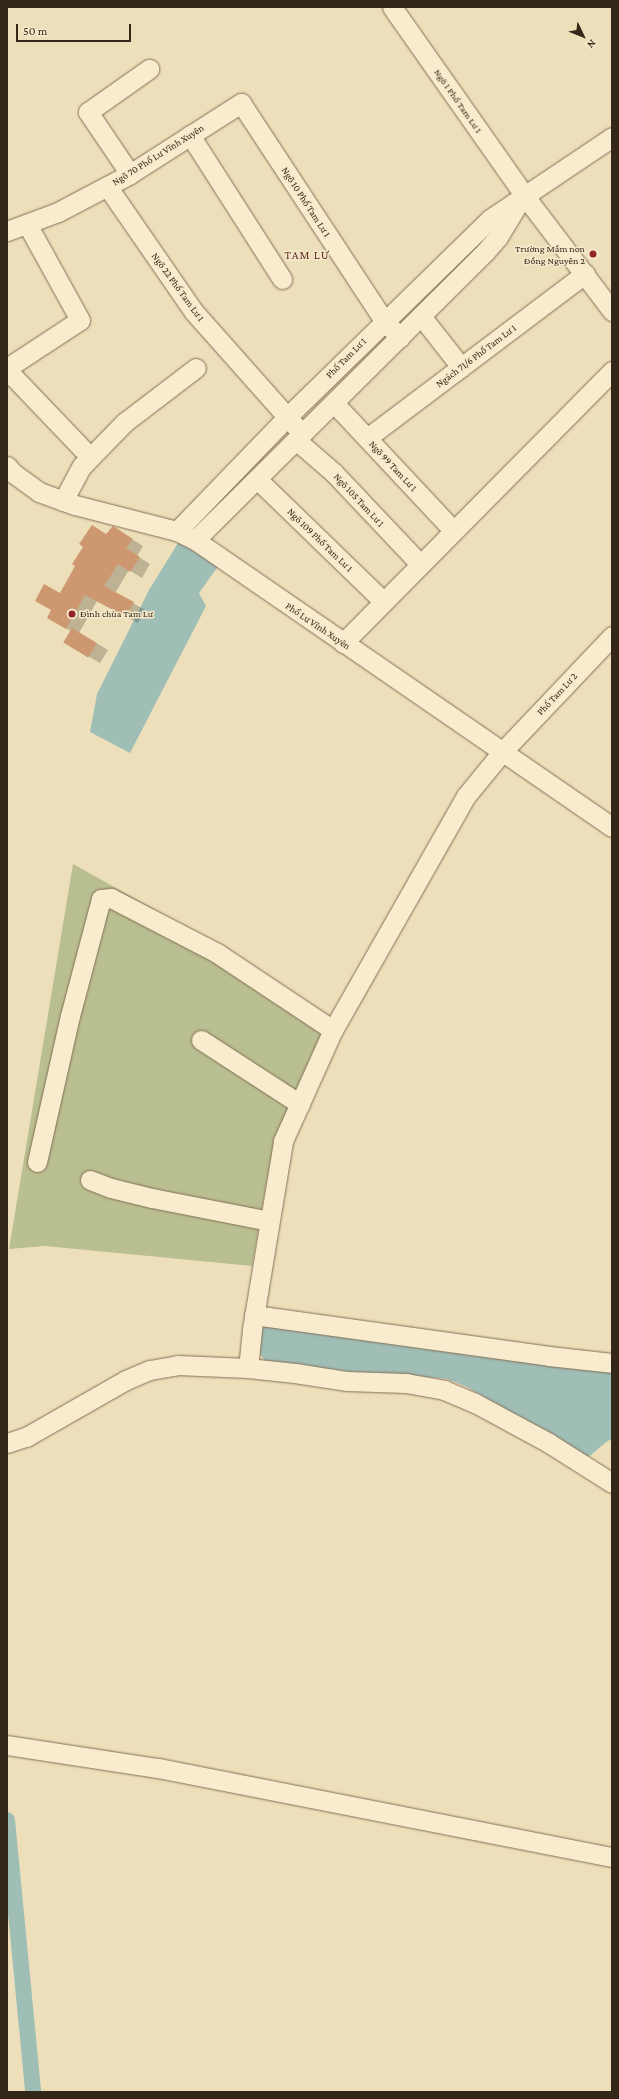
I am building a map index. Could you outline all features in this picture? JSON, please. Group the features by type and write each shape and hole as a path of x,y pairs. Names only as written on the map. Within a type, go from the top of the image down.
{"street":[{"name":"Ngõ 1 Phố Tam Lư 1","path":"392,7 524,195 612,311"},
{"path":"130,174 88,112 149,69"},
{"name":"Ngõ 70 Phố Lư Vĩnh Xuyên","path":"7,231 58,212 130,174 241,103"},
{"name":"Ngõ 10 Phố Tam Lư 1","path":"241,103 384,321 400,337"},
{"path":"190,135 282,279"},
{"name":"Phố Tam Lư 1","path":"177,531 286,418 490,219 612,137"},
{"name":"Ngõ 22 Phố Tam Lư 1","path":"108,186 194,312 286,418 299,437"},
{"name":"Phố Tam Lư 1","path":"195,540 485,252 498,237 524,195"},
{"path":"27,224 80,320 7,369 90,457"},
{"name":"Ngách 71/6 Phố Tam Lư 1","path":"367,438 585,274"},
{"path":"421,316 461,367"},
{"path":"63,501 82,466 125,422 196,368"},
{"path":"343,643 453,530 612,371"},
{"name":"Ngõ 99 Tam Lư 1","path":"334,403 453,530"},
{"name":"Ngõ 105 Tam Lư 1","path":"299,437 420,564"},
{"name":"Phố Lư Vĩnh Xuyên","path":"7,466 13,473 39,492 63,501 177,531 195,540 612,827"},
{"name":"Ngõ 109 Phố Tam Lư 1","path":"256,479 383,602"},
{"name":"Phố Tam Lư 2","path":"248,1368 253,1322 283,1141 333,1030 466,796 502,752 612,636"},
{"path":"37,1162 70,1016 101,899 111,898 217,953 333,1030"},
{"path":"201,1040 300,1104"},
{"path":"90,1180 111,1188 152,1198 269,1221"},
{"path":"253,1322 612,1363"},
{"path":"7,1443 26,1437 126,1380 150,1370 177,1365 248,1368 347,1381 406,1383 444,1390 475,1403 549,1443 612,1483"},
{"path":"7,1745 165,1769 612,1856"}],"green space":[{"path":"73,864 211,941 332,1018 282,1128 269,1169 252,1266 45,1246 9,1249"}],"water":[{"path":"183,535 219,565 199,593 206,606 130,753 90,732 97,694 149,590"},
{"path":"261,1323 612,1369 612,1439 606,1442 591,1455 585,1457 467,1387 447,1379 346,1373 265,1361 258,1351"}],"building":[{"path":"92,525 106,534 113,526 133,539 126,548 140,557 130,572 118,564 104,586 134,602 126,617 85,595 66,629 47,618 51,610 35,601 44,584 60,593 75,566 72,564 83,547 79,544"},
{"path":"72,628 97,643 88,658 63,643"}],"waterway":[{"path":"7,1820 33,2092"}],"place":[{"name":"Trường Mầm non Đồng Nguyên 2","path":"593,254"},
{"name":"Đình chùa Tam Lư","path":"72,614"}],"district":[{"name":"TAM LƯ","path":"307,256"}]}
